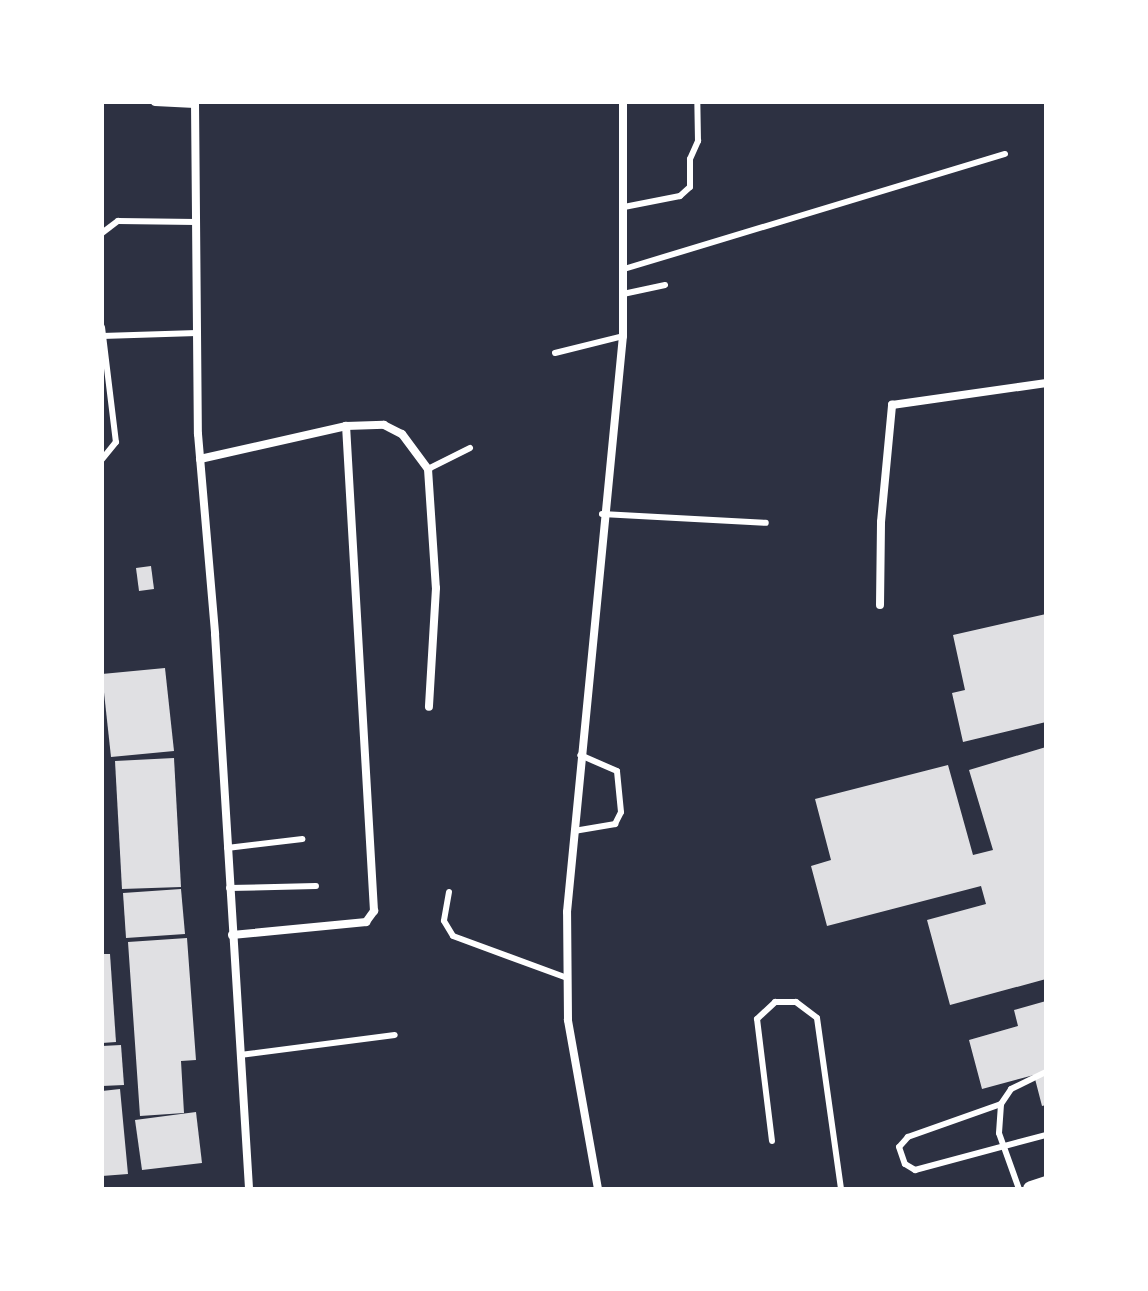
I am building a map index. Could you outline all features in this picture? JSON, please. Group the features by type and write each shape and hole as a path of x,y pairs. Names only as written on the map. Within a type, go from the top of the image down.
{"main road":[{"path":"1031,1189 1046,1184"}],"street":[{"path":"155,102 195,103 200,459 249,1189"},
{"path":"598,1189 577,1083 567,978 580,755 602,514 623,336 623,102"},
{"path":"880,605 881,522 892,405 1046,383"},
{"path":"200,459 346,426 384,425 402,434 428,469 436,588 429,707"},
{"path":"232,935 366,922 374,911 346,426"}],"lane":[{"path":"624,207 680,196 690,187 690,159 698,141 697,102"},
{"path":"624,269 1005,154"},
{"path":"102,233 118,221 196,222"},
{"path":"623,294 665,285"},
{"path":"102,327 116,442 102,459"},
{"path":"102,336 197,333"},
{"path":"555,353 623,336"},
{"path":"428,469 470,448"},
{"path":"602,514 766,523"},
{"path":"574,831 615,824 621,812 617,771 580,755"},
{"path":"227,848 302,839"},
{"path":"229,888 316,886"},
{"path":"449,892 444,921 453,936 567,978"},
{"path":"772,1141 757,1019 775,1002 796,1002 817,1018 841,1189"},
{"path":"240,1055 395,1035"},
{"path":"1019,1189 999,1133 1001,1104 1011,1089 1046,1072"},
{"path":"1001,1104 908,1137 899,1147 905,1164 915,1170 1046,1135"}],"building":[{"path":"151,566 154,589 139,591 136,568"},
{"path":"1046,614 1046,722 963,742 952,693 965,690 953,635"},
{"path":"165,668 174,751 111,757 102,674"},
{"path":"1046,747 1046,979 950,1005 927,920 986,904 981,886 827,926 811,866 831,860 815,799 948,765 973,855 993,850 969,770"},
{"path":"174,758 181,887 122,889 115,761"},
{"path":"181,889 185,934 126,938 123,893"},
{"path":"187,938 196,1060 181,1061 184,1113 140,1116 128,942"},
{"path":"102,954 110,954 116,1042 102,1043"},
{"path":"1046,1001 1046,1105 1042,1106 1034,1075 982,1089 969,1040 1018,1026 1014,1010"},
{"path":"121,1045 124,1085 102,1086 102,1046"},
{"path":"120,1089 128,1174 102,1176 102,1091"},
{"path":"196,1112 202,1163 142,1170 135,1120"}]}
